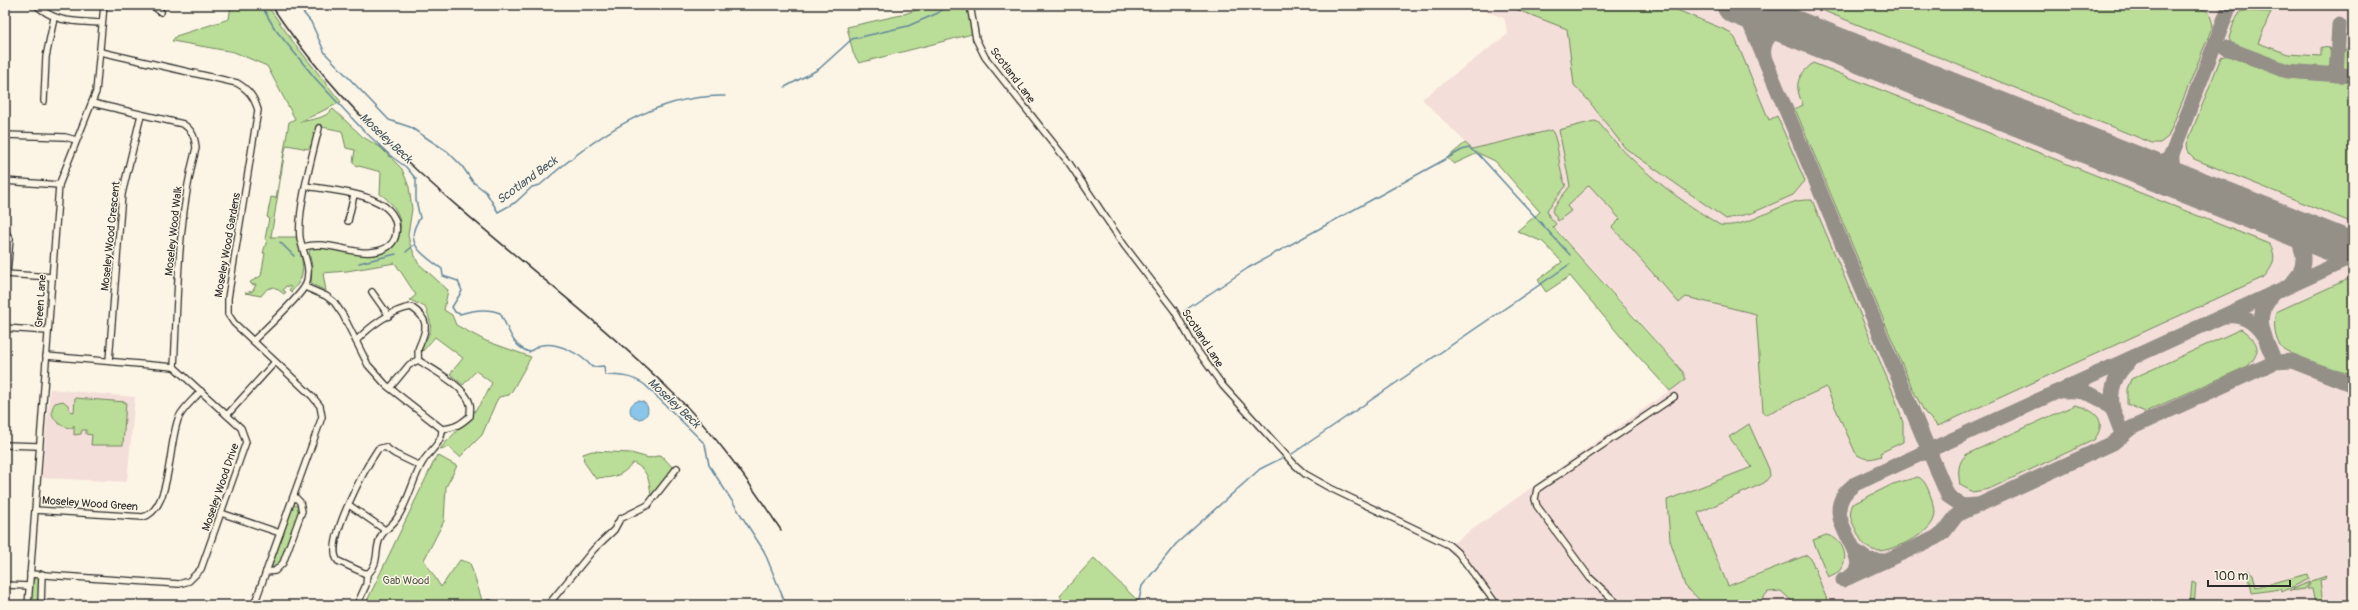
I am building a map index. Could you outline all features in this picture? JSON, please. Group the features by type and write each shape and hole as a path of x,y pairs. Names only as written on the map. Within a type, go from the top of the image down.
{"street":[{"path":"36,5 54,18 102,23"},
{"name":"Green Lane","path":"28,605 59,186 92,103 98,81 104,5"},
{"path":"152,5 161,12"},
{"name":"Scotland Lane","path":"970,5 976,39 985,57 1069,163 1124,245 1174,310 1194,346 1223,386 1305,474 1449,545 1459,554 1498,605"},
{"path":"44,101 46,58 54,18"},
{"name":"Moseley Wood Gardens","path":"101,52 237,83 246,88 252,95 259,118 227,306 231,319 253,342 312,396 322,413 321,422 254,605"},
{"name":"Moseley Wood Walk","path":"92,103 183,124 189,128 196,140 196,148 184,201 179,254 174,367"},
{"name":"Moseley Wood Crescent","path":"110,361 122,194 141,114"},
{"path":"253,342 305,286 308,271 300,226 306,186 319,128"},
{"path":"5,135 65,137 76,140"},
{"path":"5,181 59,186"},
{"path":"303,247 321,244 372,252 389,246 396,233 396,222 391,211 377,201 306,186"},
{"path":"348,221 354,195"},
{"path":"5,231 10,239 6,274 52,277"},
{"path":"305,286 326,296 334,302 343,315 368,365 390,388 442,429 452,429 460,425 470,416 471,405 467,396 436,370 418,360"},
{"path":"372,292 389,316"},
{"path":"356,340 400,309 411,307 421,314 426,326 423,343 418,348 418,360"},
{"path":"5,328 48,331"},
{"path":"46,356 174,367"},
{"path":"390,388 409,365 418,360"},
{"path":"227,415 275,362"},
{"name":"Moseley Wood Drive","path":"30,574 184,583 195,578 201,569 246,442 244,433 227,415 174,367"},
{"name":"Moseley Wood Green","path":"35,510 143,517 152,514 160,501 178,418 201,391"},
{"path":"1619,605 1590,578 1537,506 1535,499 1538,490 1674,397"},
{"path":"357,605 366,585 367,574 375,565 379,540 385,530 398,516 420,466 439,442 442,436 442,429"},
{"path":"5,445 39,446"},
{"path":"367,574 341,563 334,556 343,513 349,506 352,492 381,448 385,447 395,454 420,466"},
{"path":"548,605 594,548 614,530 620,519 648,505 677,468"},
{"path":"266,572 276,570 283,563 300,519 302,506 294,496"},
{"path":"349,506 385,530"},
{"path":"221,513 280,533"},
{"path":"40,605 42,574"},
{"path":"5,585 29,586"},
{"path":"482,605 489,603 495,605"}],"shaded area":[{"path":"1467,5 2353,5 2353,605 1503,605 1453,543 1686,379 1683,372 1647,330 1495,161 1472,149 1422,99 1508,34 1504,18"},
{"path":"50,389 135,397 127,482 42,478"}],"green space":[{"path":"231,5 267,5 294,43 341,102 300,122 322,117 333,109 363,137 380,147 402,169 409,187 412,209 408,235 410,244 418,263 448,290 444,310 452,315 456,325 486,341 531,357 509,395 499,397 482,435 460,457 449,447 440,449 469,418 487,393 492,383 476,371 463,385 450,374 463,358 435,337 422,352 430,330 429,318 425,307 410,300 416,295 395,263 347,271 323,273 326,291 311,284 312,266 309,252 312,247 322,247 357,254 380,254 389,249 397,241 400,232 399,217 396,210 386,198 380,194 381,172 355,165 353,162 355,150 346,148 342,131 322,127 322,125 318,124 312,144 308,149 287,145 285,150 271,237 297,237 303,266 301,279 291,292 289,290 291,287 286,286 283,290 286,292 284,294 274,287 267,289 261,296 245,293 253,291 256,284 252,285 250,282 261,276 265,253 263,253 267,240 265,239 269,218 267,217 271,197 276,198 289,122 295,119 267,66 234,52 172,41 176,36 229,19"},
{"path":"932,5 967,5 972,34 859,63 853,53 847,27 901,15"},
{"path":"1505,5 1665,5 1728,31 1735,38 1769,120 1777,116 1805,181 1793,195 1752,213 1726,219 1625,148 1588,100 1574,85 1567,29"},
{"path":"1809,5 2192,5 2209,12 2213,25 2168,137 2160,143 2152,143"},
{"path":"2241,11 2271,12 2258,43 2288,54 2321,56 2321,47 2329,48 2332,56 2332,64 2327,68 2296,68 2232,45 2229,38 2234,22"},
{"path":"2346,49 2353,49 2353,71 2345,69 2341,61"},
{"path":"2228,55 2289,78 2353,82 2353,223 2194,159 2188,153 2187,144 2221,57"},
{"path":"1813,63 2269,244 2272,248 2274,257 2272,265 2264,277 1938,426 1925,413 1913,390 1795,109 1803,105 1798,92 1798,82 1803,73"},
{"path":"1594,121 1598,122 1625,152 1654,179 1686,203 1720,225 1739,224 1796,201 1812,200 1895,397 1903,423 1903,442 1880,453 1881,456 1874,458 1868,459 1856,454 1826,387 1765,415 1763,411 1756,314 1686,297 1679,303 1612,227 1620,219 1589,185 1567,206 1571,211 1558,221 1552,211 1570,186 1559,130"},
{"path":"1552,130 1557,144 1561,173 1566,186 1547,210 1549,216 1556,224 1553,227 1683,372 1686,379 1670,391 1626,343 1570,276 1546,292 1538,280 1562,262 1543,242 1517,231 1540,212 1495,161 1478,153 1454,164 1447,158 1465,143 1472,149"},
{"path":"2348,279 2353,280 2353,376 2292,354 2281,347 2275,332 2276,312"},
{"path":"2241,329 2251,337 2257,350 2256,355 2248,366 2145,412 2127,404 2127,389 2131,379"},
{"path":"75,398 126,402 123,445 91,445 92,435 86,434 86,430 82,430 81,434 74,435 74,425 72,428 63,426 55,420 52,412 55,403 63,401 68,405 70,411 74,412"},
{"path":"2075,405 2089,410 2098,417 2100,427 2094,440 1989,489 1973,492 1960,485 1959,468 1961,461 1967,454"},
{"path":"1749,424 1769,469 1770,476 1764,483 1698,513 1728,586 1807,555 1811,559 1829,605 1796,605 1781,591 1768,592 1757,605 1705,605 1685,586 1670,540 1667,500 1752,467 1729,437"},
{"path":"592,451 631,453 649,458 661,455 675,470 651,501 648,479 646,474 639,466 633,463 620,474 609,478 596,479 584,462 583,454"},
{"name":"Gab Wood","path":"437,455 457,466 446,487 444,521 424,560 441,587 460,560 470,563 483,603 480,605 365,605"},
{"path":"1918,477 1927,487 1935,508 1935,516 1928,528 1910,541 1888,549 1877,551 1867,547 1860,539 1850,514 1853,504 1893,484"},
{"path":"293,505 299,506 300,510 281,563 271,569"},
{"path":"1826,535 1836,540 1840,544 1845,554 1843,566 1839,571 1828,577 1813,540"},
{"path":"1094,558 1137,600 1138,605 1064,605 1060,595"},
{"path":"2248,570 2253,574 2256,587 2308,574 2309,579 2282,592 2281,589 2252,593 2249,576 2245,573"},
{"path":"2326,576 2325,579 2320,580 2323,605 2311,605 2315,604 2312,589 2307,589 2312,581"},
{"path":"37,577 39,580 38,605 31,605 33,580"},
{"path":"2192,582 2196,584 2194,605 2190,605"},
{"path":"2310,582 2305,589 2289,591 2290,590"}],"water":[{"path":"639,401 645,404 648,410 645,416 639,419 633,416 630,410 633,404"}],"waterway":[{"name":"Moseley Beck","path":"261,5 275,29 315,78 362,129 392,157 406,167 416,179 416,200 420,218 415,227 413,235 414,241 417,248 428,259 442,269 443,276 458,281 462,291 452,307 455,312 460,314 485,310 495,311 500,313 514,341 529,352 542,345 556,345 570,350 588,362 592,367 604,366 605,375 626,377 645,385 705,444 709,465 764,551 786,605"},
{"name":"Scotland Beck","path":"297,5 311,22 325,53 389,120 410,127 448,152 462,166 473,182 486,192 498,212 516,202 532,187 540,185 580,152 602,137 648,111 698,97 725,96"},
{"name":"Scotland Beck","path":"785,87 819,69 852,39 908,26 938,13 949,5"},
{"path":"1184,311 1248,268 1462,150 1469,148 1479,155 1570,255"},
{"path":"280,242 294,256"},
{"path":"406,252 415,244"},
{"path":"359,263 396,254"},
{"path":"1292,454 1570,264"},
{"path":"1138,605 1142,586 1176,544 1260,469 1282,458"}],"taxiway":[{"path":"1742,5 1948,496 1963,506 1977,505"},
{"path":"2172,154 2230,5"},
{"path":"2336,75 2339,25"},
{"path":"1764,57 1765,43 1772,34 1783,29 1797,30"},
{"path":"2226,48 2287,71 2353,76"},
{"path":"2142,166 2151,167 2163,164 2172,154 2173,168 2177,175 2187,184"},
{"path":"2282,222 2300,244 2303,261 2301,270 2289,285"},
{"path":"2333,243 2353,248"},
{"path":"1854,550 1845,532 1839,507 1841,499 1855,484 2353,257"},
{"path":"2273,295 2266,303 2261,319 2264,336 2275,362"},
{"path":"2226,316 2242,317 2252,322 2263,335"},
{"path":"1843,580 1935,538 1944,532 1957,515 2113,443 2131,428 2275,362 2292,361 2353,385"},
{"path":"2063,391 2077,391 2090,394 2102,400 2113,410 2112,396 2114,383 2120,372 2129,362"},
{"path":"2113,410 2123,436"},
{"path":"1850,577 1856,571 1858,565 1854,550 1868,560 1884,561"}],"runway":[{"path":"1735,5 2353,251"}],"railway":[{"path":"271,5 313,62 359,114 409,163 462,210 623,346 689,409 731,459 781,530"}]}
